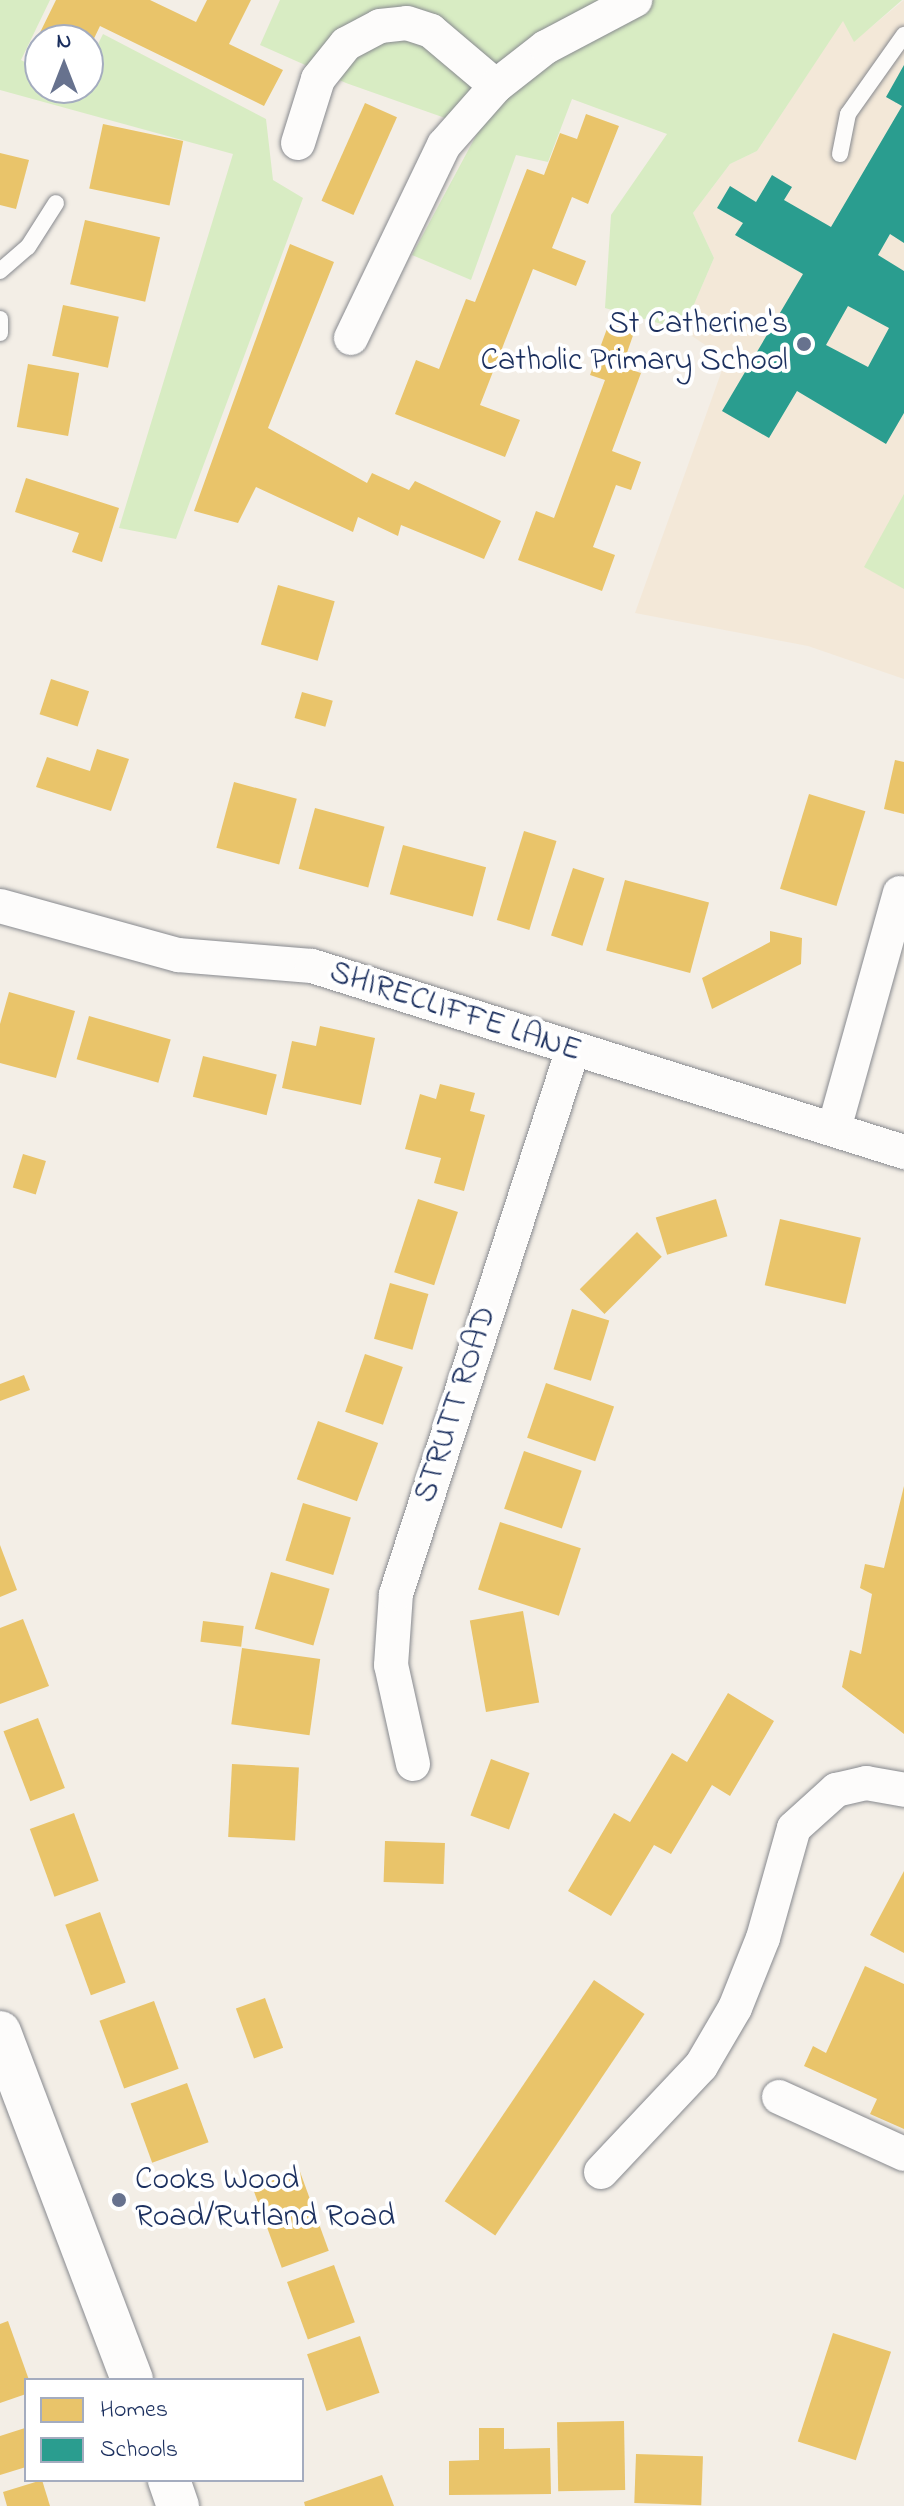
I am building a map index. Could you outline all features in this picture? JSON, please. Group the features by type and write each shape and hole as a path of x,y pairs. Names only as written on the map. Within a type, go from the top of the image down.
{"street":[{"path":"351,338 444,145 496,86 546,47 635,0"},
{"path":"298,143 318,79 346,44 380,26 407,23 431,31 496,86"},
{"path":"834,1129 900,893"},
{"name":"SHIRECLIFFE LANE","path":"0,906 178,955 312,966 572,1052 904,1152"},
{"name":"STRUTT ROAD","path":"413,1764 391,1665 396,1594 572,1052"},
{"path":"601,2172 701,2066 735,2008 763,1938 794,1828 836,1790 866,1783 904,1790"},
{"path":"0,2032 131,2378"},
{"path":"779,2097 904,2154"},
{"path":"170,2482 178,2506"}],"lane":[{"path":"840,154 848,114 904,35"},
{"path":"0,271 28,247 56,203"},
{"path":"0,319 0,333"}],"shaded area":[{"name":"St Catherine's Catholic Primary School","path":"904,0 904,679 808,646 635,613 726,359 683,330 714,258 693,213 730,164 757,151 843,20 854,41"}],"green space":[{"path":"0,0 50,0 38,24 24,24 24,54 21,60 24,62 24,97 0,90"},
{"path":"280,0 902,0 854,42 843,21 757,151 730,164 693,213 714,258 683,330 605,308 611,215 667,134 572,99 548,162 516,155 471,280 412,255 479,130 346,83 260,45"},
{"path":"104,35 266,119 273,180 303,198 176,539 119,528 233,154 51,104 104,104"},
{"path":"904,494 904,589 864,567"}],"building: Homes":[{"path":"56,0 150,0 196,22 207,0 251,0 229,44 283,70 264,106 104,28 104,24 44,24"},
{"path":"365,103 397,117 353,215 321,201"},
{"path":"586,114 619,126 588,204 572,197 552,248 586,261 576,286 533,269 480,405 520,420 505,457 395,414 416,360 439,369 466,299 475,302 527,169 544,175 560,133 577,139"},
{"path":"103,124 183,141 169,206 89,189"},
{"path":"0,153 29,160 16,209 0,205"},
{"path":"85,220 160,237 145,302 70,284"},
{"path":"290,244 334,262 268,428 367,483 372,473 409,490 415,481 501,521 484,559 401,525 398,536 358,517 353,532 256,487 238,523 194,511"},
{"path":"63,305 119,317 108,368 52,356"},
{"path":"612,315 637,324 622,367 641,373 612,451 641,462 631,490 616,485 593,547 615,555 602,591 518,560 536,511 554,518 605,380 590,375"},
{"path":"28,364 79,373 68,436 17,427"},
{"path":"26,478 119,508 102,562 72,552 79,533 15,512"},
{"path":"278,585 335,601 318,661 261,645"},
{"path":"51,679 89,691 78,727 40,714"},
{"path":"302,692 333,701 325,727 295,718"},
{"path":"97,749 129,759 111,811 36,787 47,757 90,771"},
{"path":"895,760 904,762 904,814 884,809"},
{"path":"234,782 297,799 279,865 216,848"},
{"path":"809,794 865,811 836,906 780,889"},
{"path":"315,808 385,827 368,887 299,869"},
{"path":"524,831 557,841 529,930 497,920"},
{"path":"403,845 486,867 473,917 390,894"},
{"path":"573,868 604,878 582,946 551,936"},
{"path":"625,880 709,903 690,973 606,951"},
{"path":"770,931 802,938 801,964 712,1009 702,978 770,942"},
{"path":"9,992 75,1011 56,1078 0,1063 0,1024"},
{"path":"89,1016 171,1039 158,1083 77,1059"},
{"path":"320,1026 375,1038 361,1105 282,1088 292,1041 316,1046"},
{"path":"203,1056 277,1074 267,1115 193,1097"},
{"path":"440,1084 475,1093 470,1111 485,1115 464,1191 434,1183 441,1158 405,1149 420,1094 436,1099"},
{"path":"23,1154 46,1161 36,1194 13,1187"},
{"path":"418,1199 458,1212 434,1285 394,1272"},
{"path":"716,1199 727,1236 667,1255 656,1217"},
{"path":"780,1219 861,1238 846,1304 765,1285"},
{"path":"637,1232 662,1257 604,1314 580,1289"},
{"path":"390,1283 428,1294 412,1350 374,1339"},
{"path":"572,1309 609,1320 591,1381 554,1369"},
{"path":"365,1354 403,1367 383,1425 345,1412"},
{"path":"24,1375 30,1390 0,1401 0,1384"},
{"path":"546,1383 614,1406 595,1461 527,1438"},
{"path":"318,1421 378,1443 357,1501 297,1479"},
{"path":"524,1451 582,1471 562,1529 504,1509"},
{"path":"904,1486 904,1734 842,1687 850,1650 861,1654 872,1594 860,1588 865,1564 884,1568"},
{"path":"303,1503 351,1518 333,1575 285,1560"},
{"path":"500,1522 581,1548 559,1616 478,1590"},
{"path":"0,1545 17,1590 0,1597"},
{"path":"271,1572 330,1589 313,1646 255,1629"},
{"path":"523,1611 539,1703 486,1712 470,1620"},
{"path":"23,1619 49,1686 0,1704 0,1628"},
{"path":"203,1621 244,1626 241,1647 200,1642"},
{"path":"242,1648 320,1659 310,1735 231,1724"},
{"path":"728,1693 774,1721 730,1796 712,1785 671,1854 654,1845 611,1916 568,1891 614,1813 630,1822 672,1753 687,1762"},
{"path":"38,1718 65,1788 30,1801 3,1731"},
{"path":"491,1759 530,1773 509,1829 470,1815"},
{"path":"232,1764 299,1768 295,1840 228,1837"},
{"path":"74,1813 99,1881 54,1897 30,1829"},
{"path":"385,1841 445,1843 444,1884 384,1882"},
{"path":"904,1871 904,1953 870,1935"},
{"path":"100,1912 126,1982 91,1995 65,1925"},
{"path":"865,1966 904,1984 904,2129 870,2114 877,2099 804,2066 813,2046 826,2053"},
{"path":"594,1980 645,2014 495,2235 445,2201"},
{"path":"265,1998 283,2048 254,2058 236,2009"},
{"path":"154,2001 179,2069 124,2088 99,2021"},
{"path":"187,2083 209,2142 152,2163 131,2104"},
{"path":"299,2169 329,2251 282,2268 252,2186"},
{"path":"334,2265 355,2322 308,2339 287,2282"},
{"path":"8,2321 28,2378 24,2378 24,2395 0,2403 0,2324"},
{"path":"833,2333 891,2352 856,2460 798,2441"},
{"path":"360,2336 380,2393 327,2411 307,2354"},
{"path":"624,2421 625,2490 558,2491 557,2422"},
{"path":"24,2428 24,2468 0,2475 0,2436"},
{"path":"479,2428 504,2428 504,2449 550,2448 551,2494 449,2495 449,2461 479,2460"},
{"path":"636,2454 703,2456 701,2505 634,2503"},
{"path":"382,2475 394,2506 305,2506 304,2502"},
{"path":"43,2482 50,2506 7,2506 3,2492"}],"building: Schools":[{"path":"904,65 904,243 890,234 878,255 904,271 904,413 886,444 797,391 769,438 722,411 803,274 735,235 743,223 717,208 730,186 756,202 772,175 792,187 784,200 831,227 902,106 886,97","holes":["848,306 889,328 868,367 826,345"]}],"place":[{"name":"St Catherine's Catholic Primary School","path":"804,344"},
{"name":"Cooks Wood Road/Rutland Road","path":"119,2200"}]}
